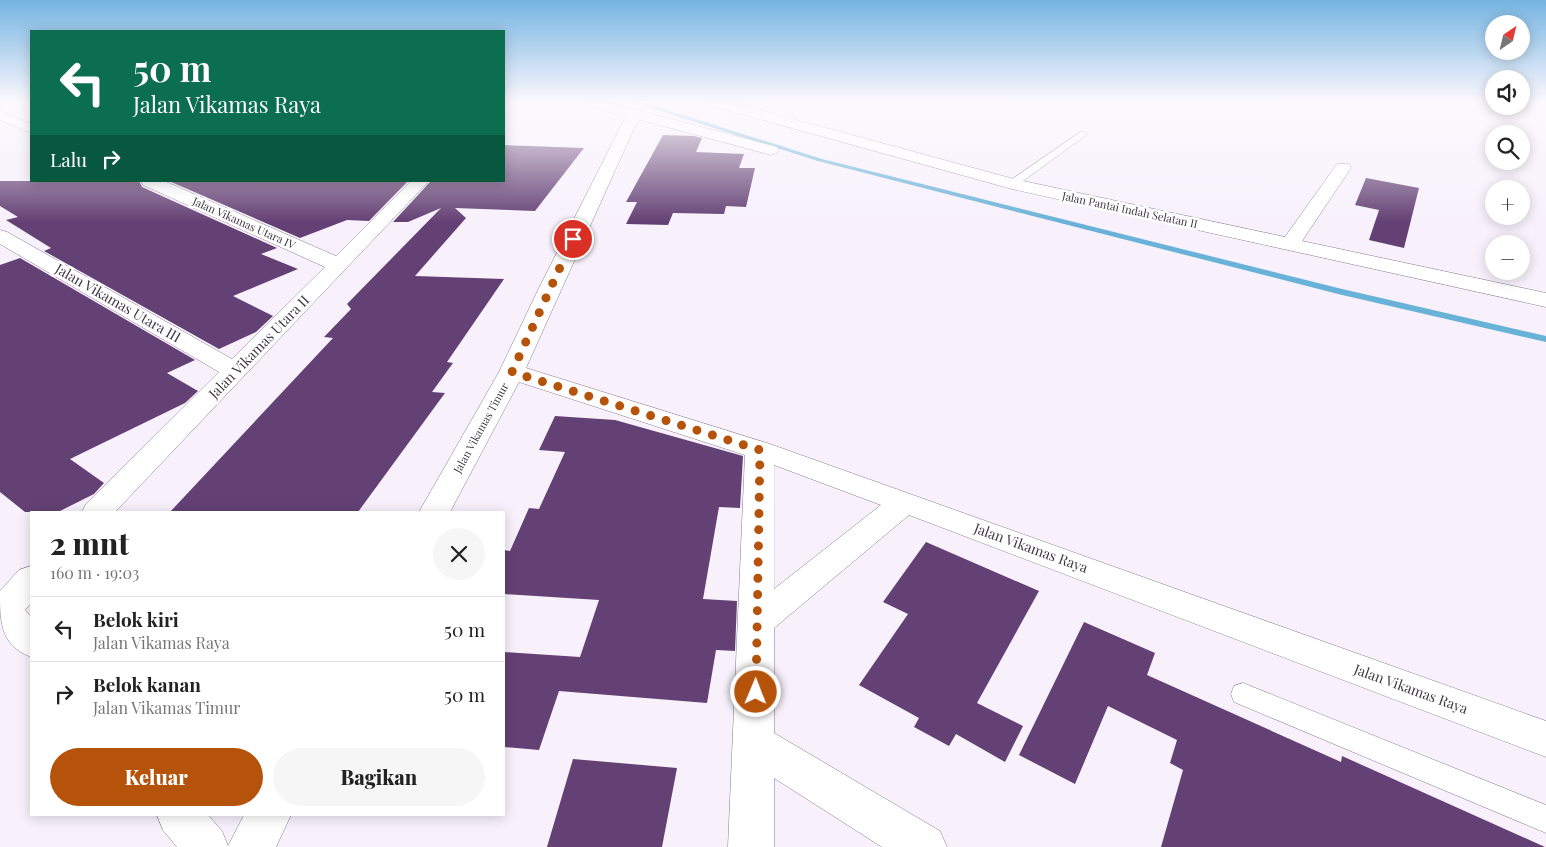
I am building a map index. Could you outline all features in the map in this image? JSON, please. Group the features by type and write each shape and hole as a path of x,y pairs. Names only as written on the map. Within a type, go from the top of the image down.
{"street":[{"name":"Jalan Vikamas Timur","path":"435,511 512,372 620,143"},
{"path":"743,143 771,150"},
{"name":"Jalan Pantai Indah Selatan II","path":"861,143 1012,184 1546,300"},
{"path":"1289,245 1343,168"},
{"name":"Jalan Vikamas Utara IV","path":"151,182 339,265"},
{"name":"Jalan Vikamas Utara II","path":"97,511 339,265 410,185"},
{"name":"Jalan Vikamas Utara III","path":"0,236 235,371"},
{"name":"Jalan Vikamas Raya","path":"512,372 760,450 1546,739"},
{"path":"751,847 755,744 760,450"},
{"path":"757,622 905,502"},
{"path":"30,580 2,609 30,641"},
{"path":"755,744 924,847"},
{"path":"180,816 206,847"},
{"path":"251,847 268,816"}],"lane":[{"path":"1012,184 1070,143"},
{"path":"1242,694 1546,820"}],"building":[{"path":"659,143 700,143 696,152 744,154 739,168 755,168 746,207 726,206 724,214 673,213 668,225 626,224 637,202 626,202"},
{"path":"505,145 584,148 535,211 455,208 466,218 415,276 504,279 447,362 453,363 432,392 445,393 359,511 171,511 333,338 324,337 351,309 347,304 441,208 408,222 393,222 430,182 505,182"},
{"path":"1366,178 1419,188 1404,248 1369,240 1379,210 1355,205"},
{"path":"0,181 140,182 142,187 277,248 261,254 298,269 233,296 273,316 256,332 219,349 44,251 51,248 6,220 18,217 0,206"},
{"path":"171,182 407,182 369,221 347,220 300,238"},
{"path":"20,258 195,360 167,373 198,391 185,403 70,459 104,483 94,494 60,511 25,512 0,492 0,265"},
{"path":"555,416 615,420 743,456 740,508 719,507 703,599 737,601 735,651 716,650 707,703 559,691 539,750 505,747 505,652 580,657 599,600 505,594 505,550 510,551 529,508 539,509 565,452 539,450"},
{"path":"926,542 1039,591 977,703 1023,726 1005,762 956,734 949,746 914,727 919,718 859,685 908,614 883,602"},
{"path":"1084,622 1155,653 1147,675 1341,762 1342,756 1545,847 1161,847 1183,770 1170,763 1177,740 1108,706 1075,784 1019,755"},
{"path":"573,759 677,768 662,847 547,847"}],"waterway":[{"path":"764,143 820,160 1338,291 1546,339"}],"route":[{"path":"573,239 512,372 760,450 756,692"}]}
